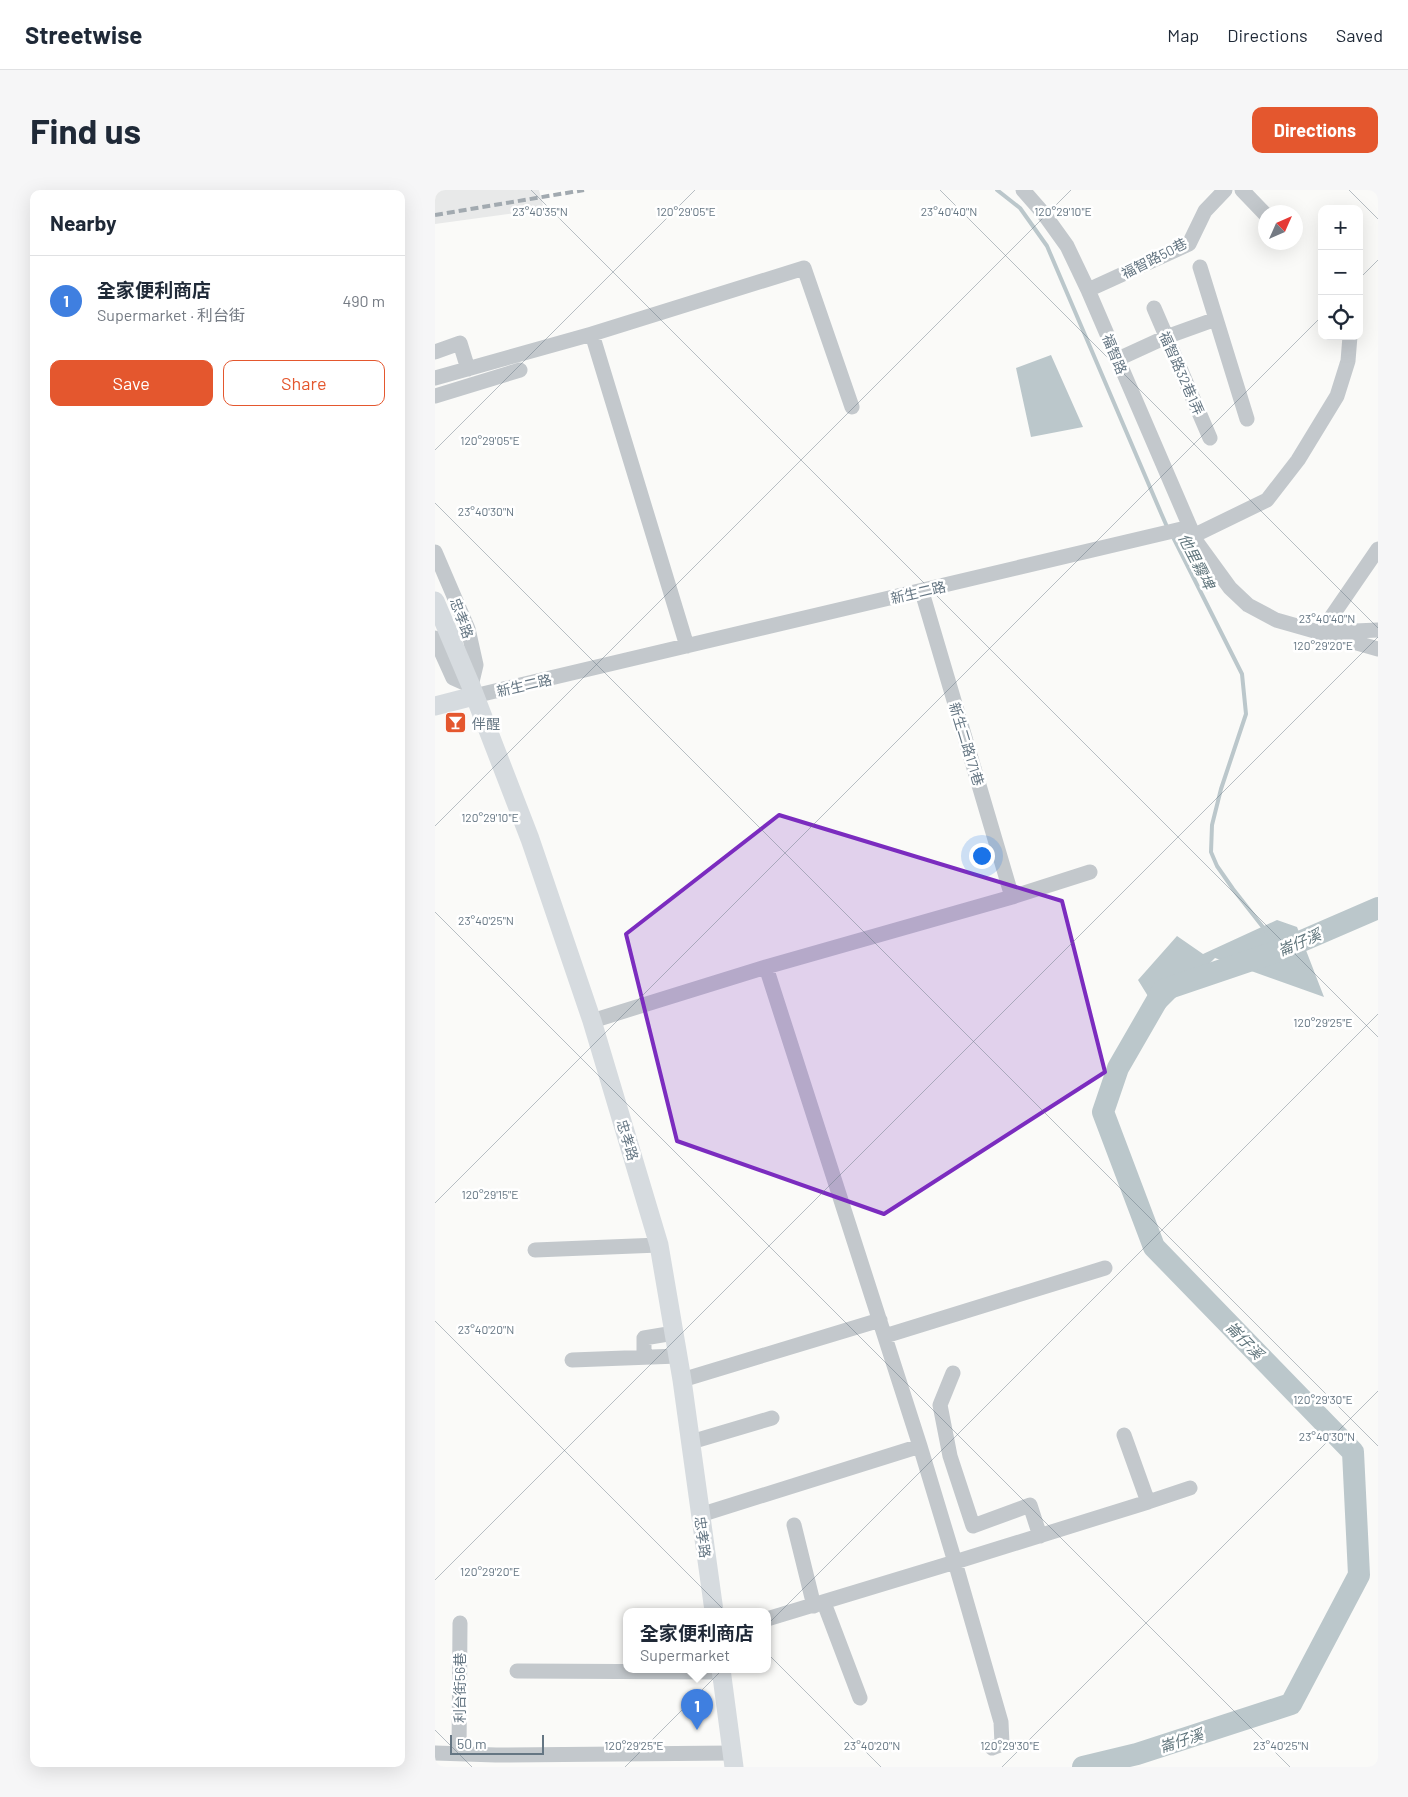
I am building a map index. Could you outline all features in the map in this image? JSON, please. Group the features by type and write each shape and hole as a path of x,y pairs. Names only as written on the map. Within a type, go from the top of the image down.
{"main road":[{"path":"435,601 473,691 435,706"},
{"name":"忠孝路","path":"473,691 530,839 592,1021 659,1245 682,1380 714,1608"},
{"path":"721,1673 733,1760"}],"street":[{"name":"福智路","path":"1023,190 1044,214 1067,246 1088,290 1192,531"},
{"name":"福智路50巷","path":"1088,290 1189,244 1205,211 1225,190"},
{"path":"1242,190 1258,207"},
{"path":"1200,267 1247,419"},
{"path":"435,378 592,334 804,268 852,407"},
{"name":"福智路32巷1弄","path":"1153,308 1210,438"},
{"path":"1118,359 1166,337 1216,319"},
{"path":"592,334 687,646"},
{"name":"新生二路","path":"473,691 687,646 1192,531 1267,500 1298,460 1337,396 1347,362 1350,340"},
{"path":"435,352 460,343 468,369"},
{"path":"435,396 520,370"},
{"path":"1192,531 1230,588 1248,605 1276,620 1378,649"},
{"path":"1321,632 1378,549"},
{"name":"忠孝路","path":"435,552 468,629 476,665 473,691"},
{"name":"新生二路171巷","path":"922,592 1012,897"},
{"path":"1321,632 1378,630"},
{"path":"435,638 453,678 473,691"},
{"path":"592,1021 766,967 1012,897 1090,872"},
{"path":"766,967 880,1320 955,1562 1001,1722 1002,1744 992,1748"},
{"path":"535,1250 659,1245"},
{"path":"885,1336 1105,1268"},
{"path":"682,1380 880,1320"},
{"path":"644,1352 644,1338 674,1333"},
{"path":"572,1360 678,1356"},
{"path":"953,1373 940,1405 950,1456 973,1526 1030,1505 1040,1536"},
{"path":"691,1442 772,1418"},
{"path":"1124,1435 1148,1502"},
{"path":"700,1515 920,1446"},
{"path":"771,1618 1190,1488"},
{"path":"795,1525 819,1604 860,1698"},
{"name":"利台街56巷","path":"459,1623 459,1753"},
{"path":"517,1671 623,1670"},
{"path":"435,1753 459,1753 496,1761 733,1760"}],"highlighted area":[{"path":"779,815 1062,901 1105,1072 884,1214 677,1141 626,934"}],"shaded area":[{"path":"435,190 539,190 544,209 435,224"}],"water":[{"path":"1051,355 1083,427 1031,437 1016,368"},
{"path":"1277,920 1297,927 1324,997 1215,958 1159,1014 1138,980 1177,936 1203,954"}],"waterway":[{"name":"他里霧埤","path":"997,190 1020,208 1047,246 1168,529"},
{"name":"他里霧埤","path":"1172,535 1242,674 1246,714 1221,789 1212,825 1211,852 1217,866 1233,889 1266,931"},
{"name":"崙仔溪","path":"1083,1767 1137,1754 1291,1704 1359,1575 1353,1452 1154,1247 1103,1112 1118,1068 1163,990 1281,950 1378,908"}],"railway":[{"path":"435,215 584,190"}],"place":[{"name":"伴醒","path":"456,723"},
{"name":"全家便利商店","path":"697,1730"}]}
